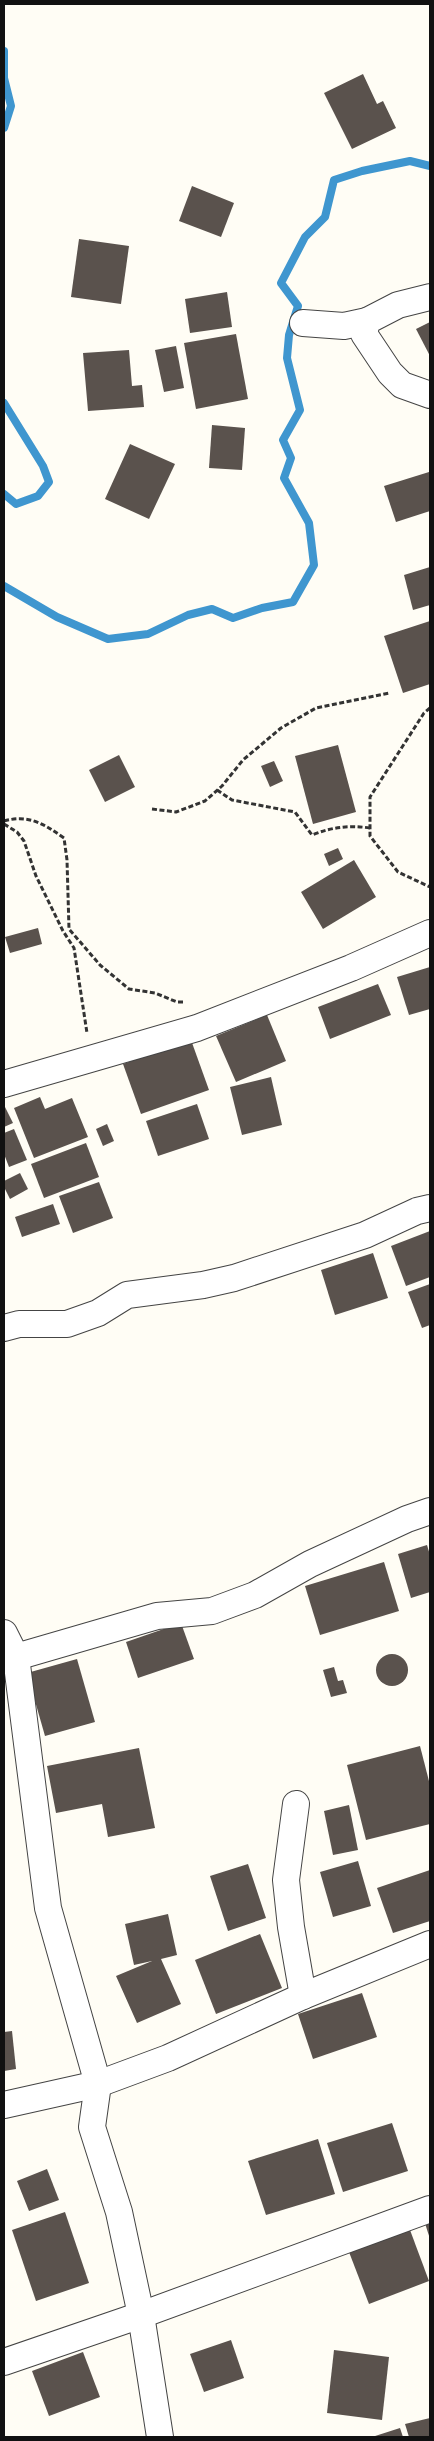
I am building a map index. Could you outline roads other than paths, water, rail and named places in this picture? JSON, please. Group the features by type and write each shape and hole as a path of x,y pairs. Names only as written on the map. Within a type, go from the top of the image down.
{"street":[{"path":"303,322 344,326 367,320 398,305 430,297"},
{"path":"367,320 364,334 390,373 402,384 430,395"},
{"path":"4,1084 197,1028 351,968 430,933"},
{"path":"4,1328 19,1324 67,1324 98,1313 127,1295 203,1285 234,1278 365,1235 418,1211 430,1208"},
{"path":"10,1657 158,1616 212,1611 255,1594 310,1564 407,1518 430,1511"},
{"path":"4,1633 10,1657 48,1908 98,2084 92,2128 119,2212 141,2315 160,2437"},
{"path":"296,1804 286,1880 291,1927 303,1996"},
{"path":"4,2105 98,2084 185,2050 303,1996 430,1944"},
{"path":"4,2362 141,2315 430,2209"}],"waterway":[{"path":"4,51 4,78 11,106 4,128"},
{"path":"4,586 57,617 108,639 148,634 188,615 212,609 233,618 262,608 293,602 314,565 309,523 284,478 291,458 283,440 300,410 287,358 289,335 298,306 281,283 305,237 325,217 334,180 362,171 410,161 430,166"},
{"path":"4,403 43,466 49,482 38,496 16,504 4,494"}]}
